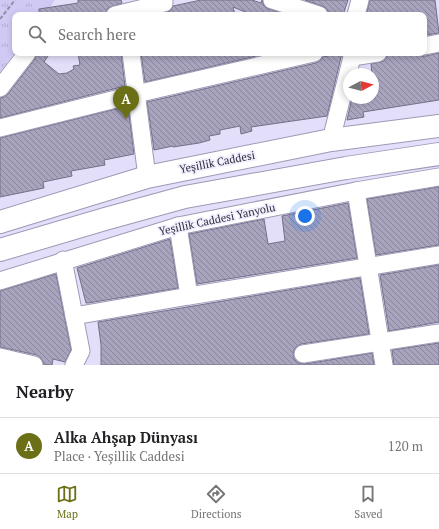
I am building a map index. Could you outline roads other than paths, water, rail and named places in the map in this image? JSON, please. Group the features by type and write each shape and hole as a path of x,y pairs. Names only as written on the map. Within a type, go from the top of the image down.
{"highway":[{"name":"Yeşillik Caddesi","path":"0,222 147,177 331,140 439,126"},
{"path":"0,250 185,197 346,168 439,154"}],"street":[{"path":"272,0 310,12"},
{"path":"357,12 360,0"},
{"path":"123,10 169,1"},
{"path":"427,45 439,43"},
{"path":"0,88 25,56"},
{"path":"131,56 147,177"},
{"path":"0,128 136,94 301,56"},
{"path":"331,140 352,56"},
{"name":"Yeşillik Caddesi Yanyolu","path":"0,281 63,260 178,226 356,191 439,177"},
{"path":"356,191 384,365"},
{"path":"178,226 189,296"},
{"path":"74,316 439,255"},
{"path":"63,260 81,351 74,365"},
{"path":"303,354 439,334"},
{"path":"0,357 34,365"}],"place":[{"name":"Alka Ahşap Dünyası","path":"126,119"}]}
